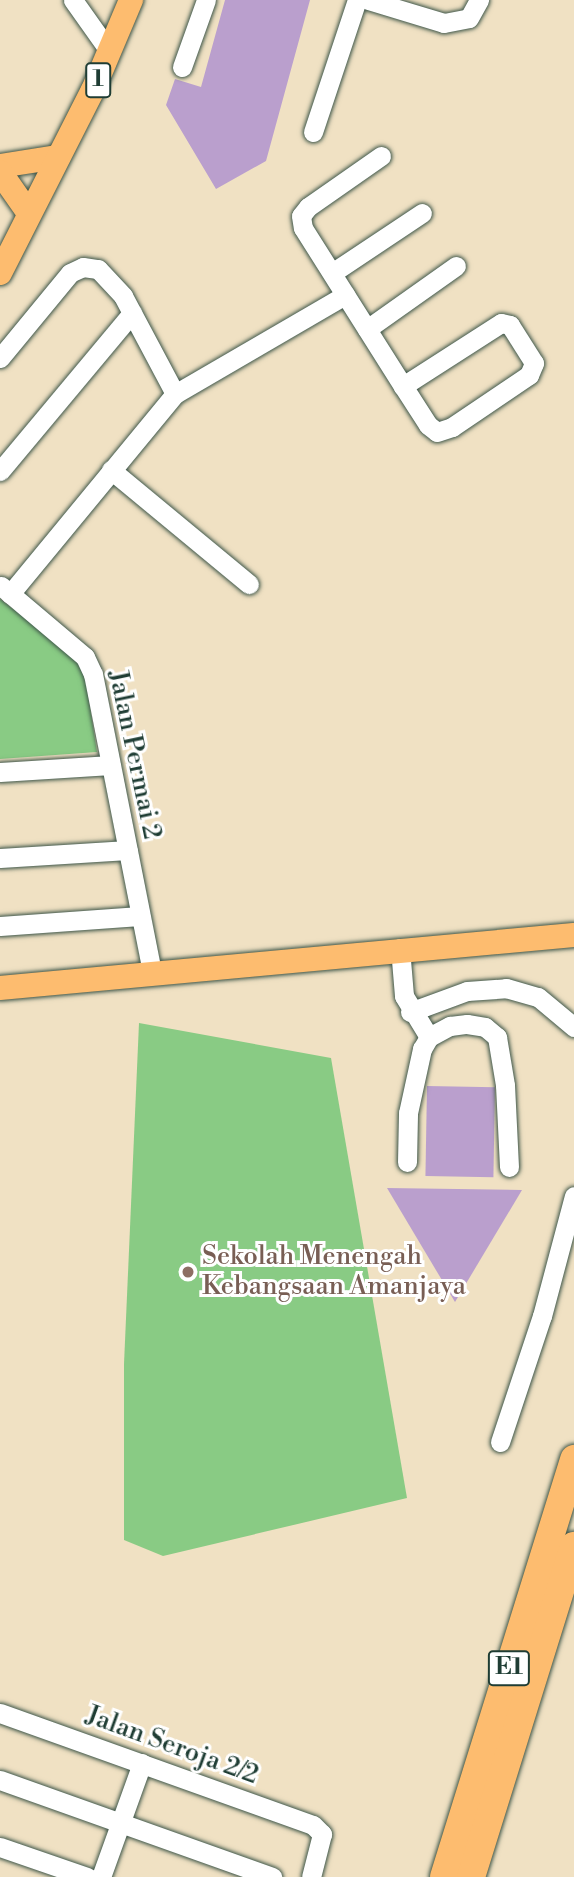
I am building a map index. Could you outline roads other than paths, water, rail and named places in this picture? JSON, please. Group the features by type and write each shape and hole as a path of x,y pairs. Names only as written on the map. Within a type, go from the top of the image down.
{"highway":[{"name":"E1","path":"444,1877 574,1459"},
{"name":"E1","path":"471,1877 574,1546"}],"main road":[{"name":"1","path":"0,273 110,52 131,0"},
{"path":"0,166 58,157"},
{"path":"0,172 29,212"},
{"name":"1","path":"0,246 29,212"},
{"path":"0,988 400,948 574,935"}],"street":[{"path":"73,0 110,52"},
{"path":"182,67 206,0"},
{"path":"313,132 357,0"},
{"path":"368,0 444,23 469,18 478,0"},
{"path":"381,156 301,216 303,228 403,386 437,432 452,427 533,370 532,356 510,326 495,325 403,386"},
{"path":"332,273 422,213"},
{"path":"367,329 456,266"},
{"path":"0,358 70,273 83,267 98,269 111,279 132,313 175,394"},
{"path":"5,590 175,394 345,295"},
{"path":"0,471 132,313"},
{"path":"111,470 249,584"},
{"name":"Jalan Permai 2","path":"5,590 85,657 93,674 152,973"},
{"path":"0,772 111,765"},
{"path":"0,858 128,850"},
{"path":"0,926 140,916"},
{"path":"400,948 400,977 410,1012 429,1037"},
{"path":"410,1012 467,991 506,988 538,997 574,1027"},
{"path":"407,1162 414,1074 429,1037 450,1026 467,1024 485,1027 497,1037 505,1085 509,1167"},
{"path":"500,1442 541,1317 574,1196"},
{"name":"Jalan Seroja 2/2","path":"0,1713 313,1825 322,1834 311,1877"},
{"path":"101,1877 142,1763"},
{"path":"0,1780 272,1877"},
{"path":"0,1847 87,1877"}],"place":[{"name":"Sekolah Menengah Kebangsaan Amanjaya","path":"188,1272"}]}
